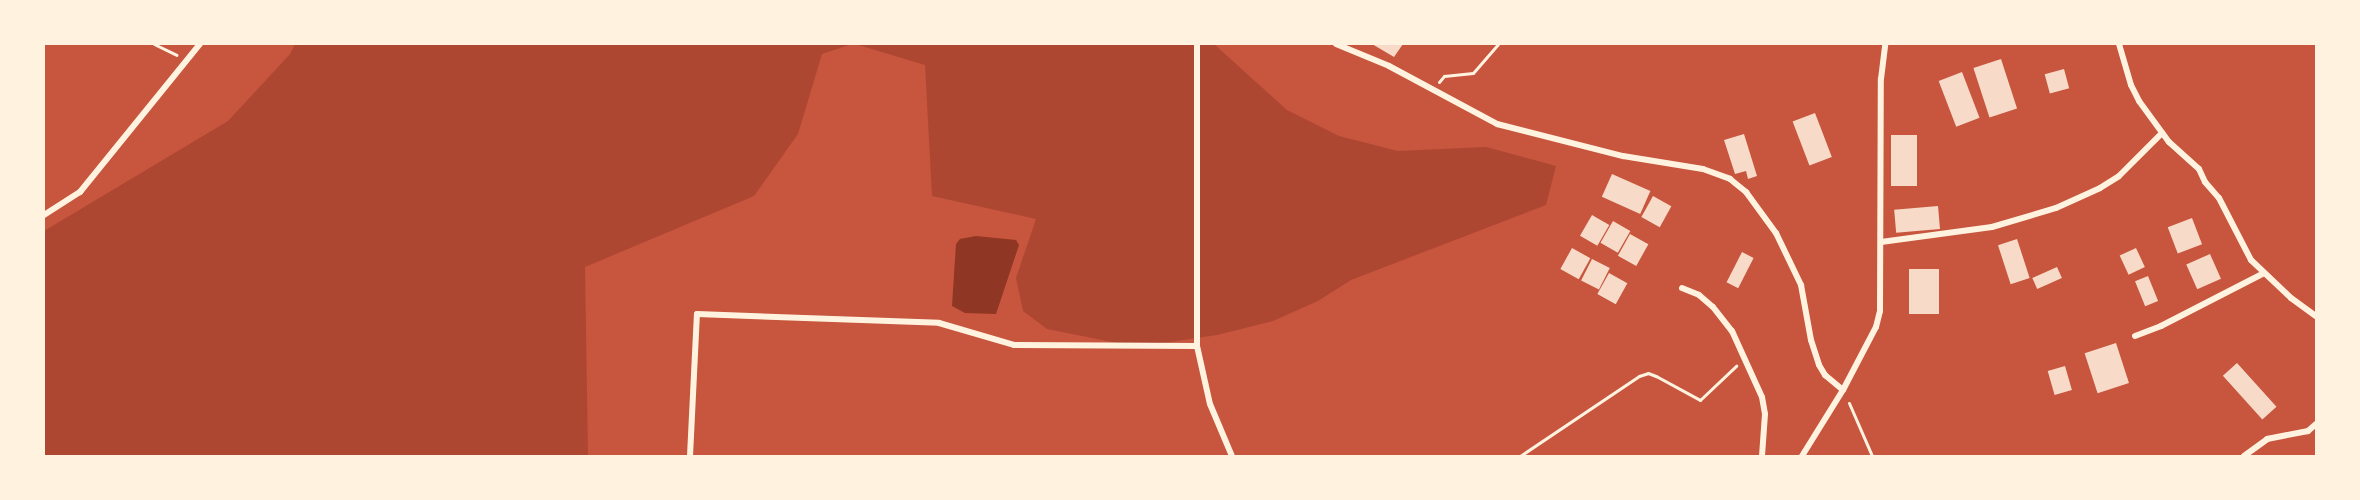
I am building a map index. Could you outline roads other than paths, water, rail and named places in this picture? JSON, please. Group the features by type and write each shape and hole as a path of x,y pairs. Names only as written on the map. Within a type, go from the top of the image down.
{"street":[{"path":"44,216 80,192 200,44"},
{"path":"1197,44 1197,346 1210,404 1232,456"},
{"path":"1336,44 1389,66 1497,124 1623,156 1703,169 1730,179 1746,192 1776,233 1801,285 1811,340 1819,365 1825,375 1843,390"},
{"path":"1802,456 1843,390 1876,327 1880,311 1881,80 1885,44"},
{"path":"2119,44 2131,85 2162,133 2199,169 2205,182 2219,198 2241,244 2264,273 2316,316"},
{"path":"1881,242 1992,227 2056,208 2100,188 2119,176 2162,133"},
{"path":"2135,336 2161,326 2264,273"},
{"path":"1682,288 1699,295 1713,307 1732,331 1762,397 1765,414 1762,456"},
{"path":"690,456 697,314 939,323 1014,345 1197,346"},
{"path":"2244,456 2267,440 2308,431 2316,424"}]}
